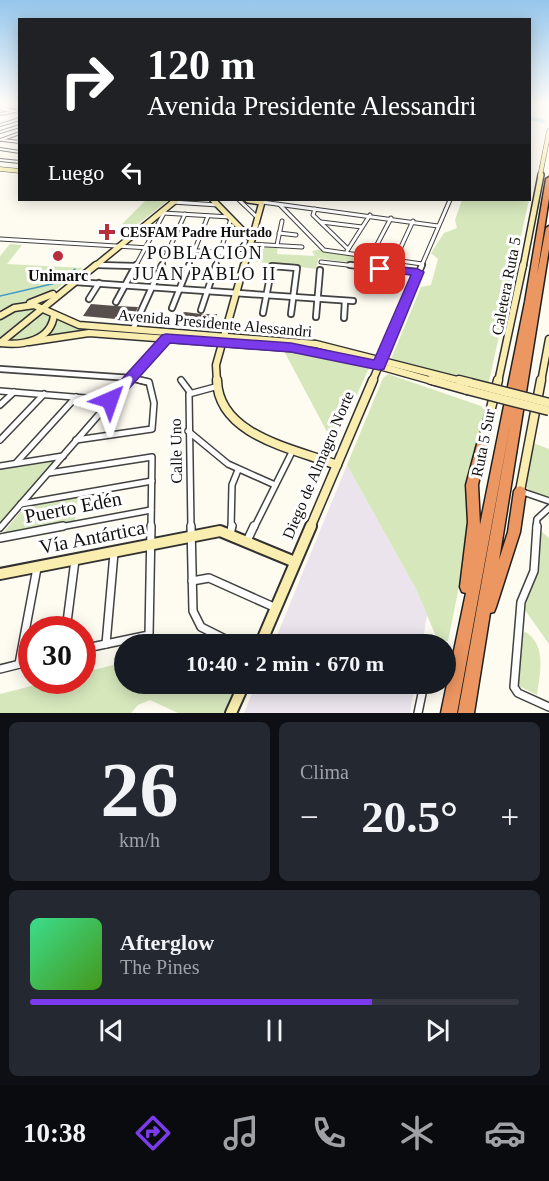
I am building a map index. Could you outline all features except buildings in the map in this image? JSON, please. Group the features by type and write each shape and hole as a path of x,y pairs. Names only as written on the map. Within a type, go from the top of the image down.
{"highway":[{"name":"Ruta 5 Sur","path":"449,713 529,302 549,179"},
{"name":"Ruta 5 Sur","path":"466,713 549,228"},
{"path":"459,653 474,522 472,485 482,444"},
{"path":"470,685 495,586 514,532 520,491"}],"street":[{"name":"Caletera Ruta 5","path":"482,444 510,334 548,137"},
{"path":"0,140 18,142"},
{"path":"0,149 18,152"},
{"path":"0,160 13,151"},
{"path":"0,160 18,162"},
{"path":"0,169 18,171"},
{"path":"0,343 174,201 218,205"},
{"path":"214,201 252,242 302,247"},
{"path":"240,201 258,218"},
{"path":"255,201 438,226"},
{"name":"Diego de Almagro Norte","path":"265,634 450,201"},
{"path":"262,202 215,372 215,387 221,404 243,427 259,436 337,465"},
{"path":"280,205 323,250 347,251 422,264"},
{"path":"315,209 313,215 347,251"},
{"path":"162,213 230,218"},
{"path":"116,302 162,213"},
{"path":"133,329 185,214"},
{"path":"347,251 370,215"},
{"path":"172,308 208,216"},
{"path":"201,310 230,218"},
{"path":"371,256 392,218"},
{"path":"277,245 282,221"},
{"path":"395,260 413,221"},
{"path":"321,222 362,227"},
{"path":"279,233 296,235"},
{"path":"0,239 249,254"},
{"path":"321,262 418,272"},
{"path":"94,265 135,266"},
{"path":"263,313 272,266 297,268 291,314"},
{"path":"316,317 320,270"},
{"path":"74,282 353,301"},
{"path":"89,299 99,283"},
{"path":"0,314 66,288"},
{"path":"344,318 345,301"},
{"path":"20,307 44,307"},
{"name":"Avenida Presidente Alessandri","path":"44,307 54,315 79,325 133,329 308,350 380,363 469,386 549,403"},
{"name":"Avenida Presidente Alessandri","path":"29,342 48,331 54,323 54,315"},
{"name":"Avenida Presidente Alessandri","path":"0,343 21,344 86,333 224,339"},
{"path":"0,528 166,338"},
{"path":"549,339 520,491 549,501"},
{"path":"0,349 21,344"},
{"path":"0,369 131,378 149,382 154,404 152,429 76,440"},
{"path":"181,380 190,393 215,387"},
{"name":"Avenida Presidente Alessandri","path":"469,386 549,411"},
{"path":"0,391 110,400"},
{"path":"0,405 14,392"},
{"name":"Calle Uno","path":"190,393 188,431 193,611 198,624 217,634"},
{"path":"0,440 44,394"},
{"path":"16,463 76,397"},
{"path":"188,431 218,457 238,470 276,485"},
{"path":"247,541 293,449"},
{"path":"0,466 63,456"},
{"path":"49,473 152,457 148,635 96,646"},
{"path":"238,470 231,485 234,520 230,534 295,562"},
{"path":"21,504 152,481"},
{"path":"549,508 537,519 534,571 521,602 514,687 525,697 549,706"},
{"name":"Puerto Edén","path":"0,538 151,510"},
{"name":"Vía Antártica","path":"0,573 219,531 230,534"},
{"path":"106,644 114,551"},
{"path":"68,616 76,558"},
{"path":"28,616 37,566"},
{"path":"192,581 209,578 276,608"},
{"path":"0,669 18,664"},
{"path":"231,713 240,694"},
{"path":"418,713 422,694"}],"shaded area":[{"path":"347,465 416,589 427,615 424,634 278,634"},
{"path":"252,694 413,694 410,713 244,713"}],"green space":[{"path":"145,201 168,201 138,224 122,224"},
{"path":"462,201 529,201 488,386 391,359 421,287 431,285 438,259 431,253 444,233 457,228 455,220"},
{"path":"10,244 22,245 7,264 83,268 53,292 0,310 0,256"},
{"path":"254,245 278,246 277,254 315,256 312,251 321,249 389,260 388,268 318,258 317,269 249,261 250,256 254,255"},
{"path":"38,307 0,339 0,319 11,311"},
{"path":"46,310 51,314 51,321 42,331 27,339 7,341"},
{"path":"57,319 81,327 220,339 93,330 41,338 51,330"},
{"path":"284,351 369,368 334,445"},
{"path":"388,374 481,406 485,411 469,474 465,557 449,634 435,634 416,589 347,465 383,378"},
{"path":"533,443 549,449 549,498 533,493 526,487"},
{"path":"55,461 0,524 0,468"},
{"path":"78,496 75,521 3,533 25,506"},
{"path":"539,529 549,538 549,644 525,610"},
{"path":"526,632 533,638 540,652 537,695 519,686 517,680 523,633"},
{"path":"114,665 114,694 232,694 224,713 178,713 150,700 138,705 131,713 0,713 0,694 18,689 18,694 96,694 96,670"}],"waterway":[{"path":"0,296 56,283 75,269"}],"place":[{"name":"CESFAM Padre Hurtado","path":"107,232"},
{"name":"Unimarc","path":"58,256"}],"district":[{"name":"POBLACIÓN JUAN PABLO II","path":"205,263"}],"route":[{"path":"110,400 166,338 291,348 338,355 379,366 418,272 380,269"}]}
